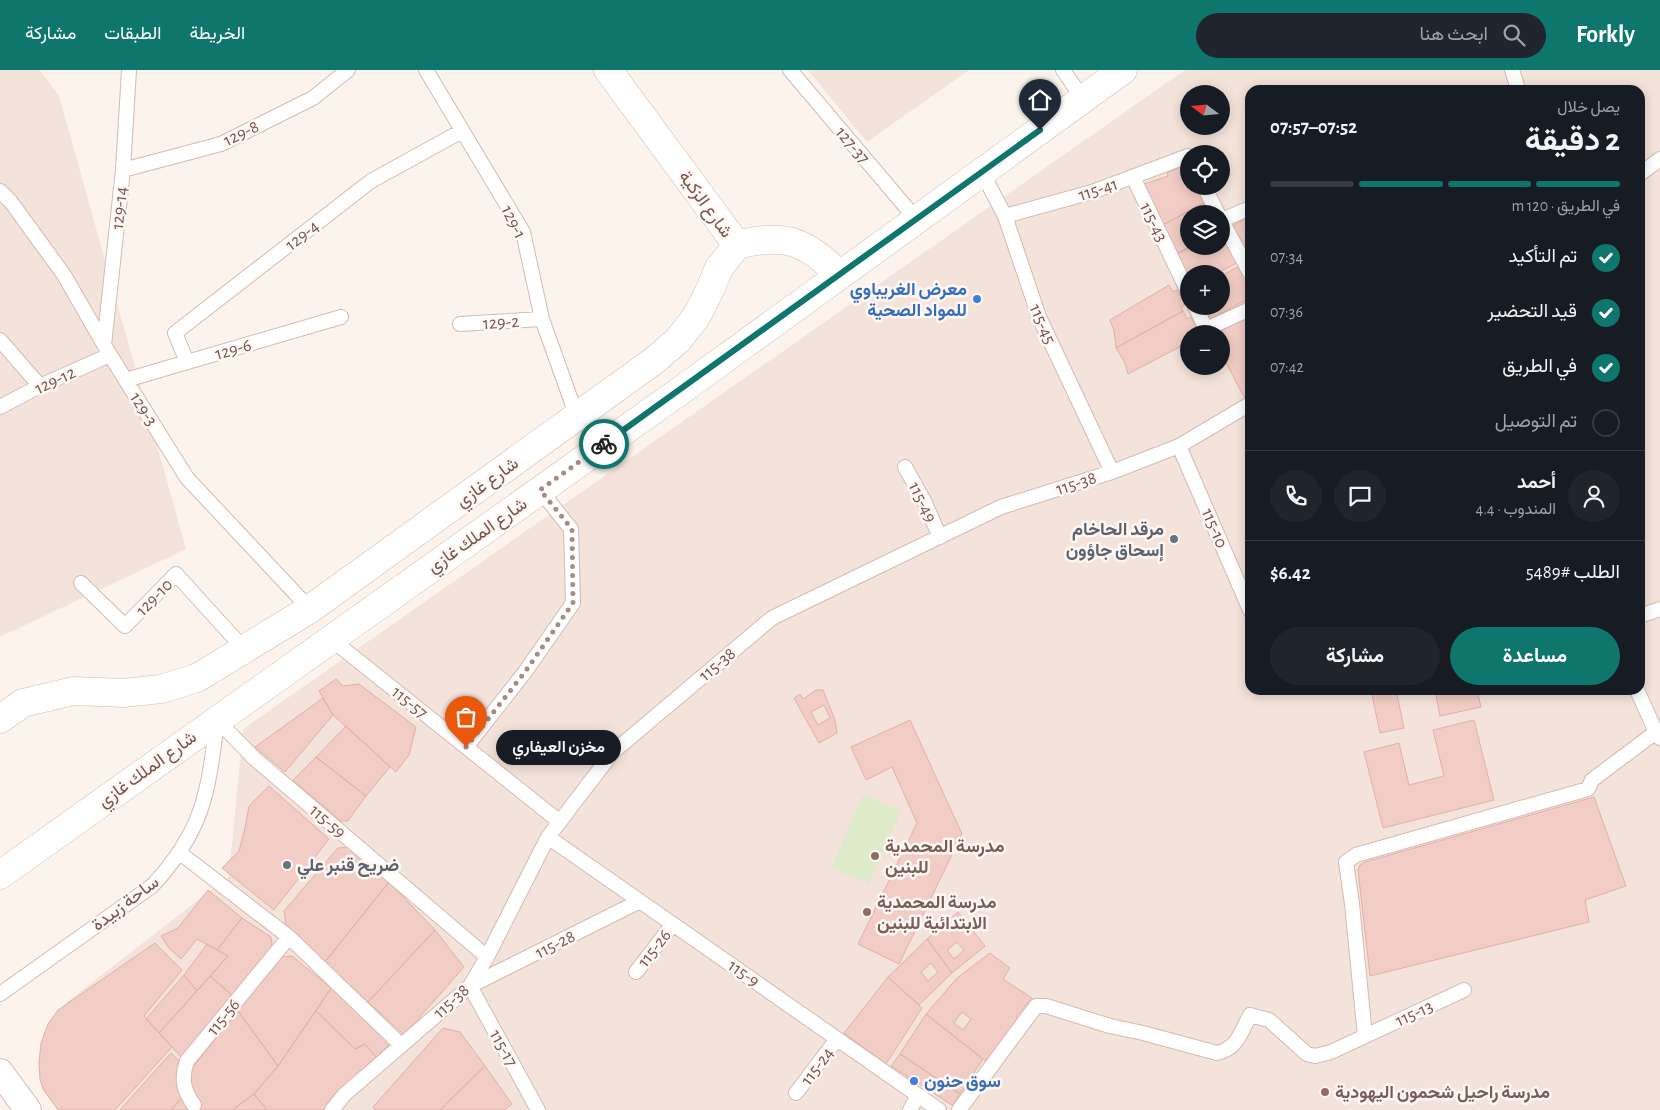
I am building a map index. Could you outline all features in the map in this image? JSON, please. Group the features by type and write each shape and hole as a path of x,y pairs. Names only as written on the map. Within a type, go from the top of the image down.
{"street":[{"name":"شارع الزكية","path":"608,70 737,246 759,240 782,240 804,246 823,258 838,275"},
{"name":"شارع الملك غازي","path":"0,874 540,490 1123,70"},
{"name":"شارع غازي","path":"0,719 23,703 73,691 124,693 161,689 197,678 310,609 656,360 678,340 696,317 710,292 719,268 737,246"},
{"path":"0,1072 28,1110"}],"lane":[{"name":"129-14","path":"107,350 123,170 129,70"},
{"name":"129-8","path":"123,170 221,144 313,98 348,70"},
{"name":"129-1","path":"426,70 523,232 542,318 577,417"},
{"name":"127-37","path":"790,70 916,220"},
{"path":"1064,70 1083,99"},
{"path":"1512,70 1517,85"},
{"name":"129-4","path":"188,362 175,332 371,181 462,131"},
{"name":"115-41","path":"1005,216 1092,192 1180,159"},
{"path":"1645,170 1660,159"},
{"name":"115-45","path":"982,172 1005,216 1038,317 1112,472"},
{"name":"115-43","path":"1133,177 1180,275"},
{"name":"129-3","path":"0,191 11,202 64,275 107,350 187,478 310,609"},
{"path":"1230,216 1245,210"},
{"path":"1230,236 1245,264"},
{"path":"1200,315 1206,328 1245,312"},
{"name":"129-6","path":"126,380 341,317"},
{"name":"129-2","path":"460,324 542,318"},
{"path":"0,340 40,386"},
{"name":"129-12","path":"0,407 107,350"},
{"name":"115-38","path":"332,1110 344,1095 400,1044 470,986 487,957 548,837 613,752 772,618 1002,507 1112,472 1179,446 1245,407"},
{"name":"115-10","path":"1179,446 1245,598"},
{"name":"115-49","path":"905,467 924,500 940,537"},
{"path":"466,747 525,672 573,603 572,529 540,490"},
{"name":"129-10","path":"81,583 125,626 176,574 244,649"},
{"path":"1645,614 1660,609"},
{"name":"115-57","path":"331,639 560,822"},
{"path":"1365,1036 1346,862 1356,855 1588,789 1592,780 1658,735 1639,695"},
{"name":"ساحة زبيدة","path":"0,994 152,886 180,854 200,814 205,798 217,720"},
{"name":"115-59","path":"217,720 254,758 487,957"},
{"name":"115-9","path":"548,837 939,1110"},
{"path":"180,854 289,937 400,1044"},
{"name":"115-28","path":"470,986 640,901"},
{"name":"115-26","path":"636,972 672,924"},
{"name":"115-56","path":"194,1105 188,1096 183,1082 184,1071 188,1061 289,937"},
{"name":"115-17","path":"470,986 538,1110"},
{"name":"115-13","path":"959,1110 1036,1006 1046,1006 1110,1026 1217,1053 1225,1051 1234,1045 1250,1015 1269,1020 1307,1054 1315,1056 1331,1052 1464,990"},
{"name":"115-24","path":"796,1093 837,1038"},
{"path":"910,1110 918,1095"}],"shaded area":[{"path":"0,70 40,70 59,96 186,549 0,637"},
{"path":"808,70 969,70 867,142"},
{"path":"1185,70 1660,70 1660,1110 76,1110 61,1088 67,1002 229,876 243,729"}],"green space":[{"path":"863,795 901,811 869,884 831,867"}],"building":[{"path":"1180,167 1180,195 1205,195 1207,201 1200,205 1180,205 1180,216 1161,226 1141,185 1168,176 1167,173"},
{"path":"1180,216 1180,252 1178,253 1176,249 1172,252 1163,225"},
{"path":"1245,219 1245,251 1243,252 1231,231 1235,224"},
{"path":"1230,244 1242,260 1230,266 1181,265 1176,255 1180,253 1180,255 1230,255"},
{"path":"1241,265 1245,270 1245,301 1230,309 1230,271"},
{"path":"1169,285 1173,292 1177,290 1180,296 1180,313 1116,348 1114,331 1110,320"},
{"path":"1180,313 1180,315 1185,315 1187,319 1191,317 1195,325 1180,325 1180,347 1128,374 1125,363 1116,348"},
{"path":"1245,319 1245,396 1230,370 1230,326"},
{"path":"336,679 343,686 359,684 416,727 409,755 396,772 333,715 319,691"},
{"path":"816,690 823,690 835,720 837,733 819,743 794,698 800,694 803,699","holes":["824,705 830,718 818,725 811,712"]},
{"path":"1372,695 1397,695 1404,728 1380,733"},
{"path":"1436,695 1478,695 1481,707 1440,716"},
{"path":"323,698 333,715 285,772 255,747"},
{"path":"910,720 962,834 899,964 858,944 917,823 892,767 866,780 851,747"},
{"path":"1474,720 1494,800 1383,828 1364,752 1399,743 1409,785 1444,776 1433,730"},
{"path":"346,726 390,767 366,796 316,757"},
{"path":"316,757 366,796 348,821 341,821 293,780"},
{"path":"269,786 329,839 274,910 222,868 239,851 249,806"},
{"path":"1594,797 1626,886 1585,900 1589,922 1370,976 1358,870 1360,865"},
{"path":"355,847 389,882 325,962 286,925 284,911 338,848"},
{"path":"389,882 435,930 368,1002 325,962"},
{"path":"208,890 242,918 217,950 197,939 181,959 169,948 161,936 178,928"},
{"path":"958,912 985,946 952,973 927,939","holes":["957,942 964,950 954,959 947,950"]},
{"path":"242,918 271,937 272,943 271,952 235,998 210,976 228,956 217,950"},
{"path":"435,930 464,967 404,1035 368,1002"},
{"path":"927,939 952,973 919,1005 888,977","holes":["931,963 938,972 928,981 921,972"]},
{"path":"155,943 182,970 144,1016 172,1047 115,1110 58,1110 43,1089 40,1079 41,1043 48,1024 58,1010"},
{"path":"207,944 228,956 197,991 184,975"},
{"path":"990,953 1010,968 1003,979 1032,998 1016,1017 1020,1020 988,1063 926,1014 957,978","holes":["962,1012 971,1019 963,1030 954,1023"]},
{"path":"292,956 331,988 278,1066 238,1011 281,957"},
{"path":"184,975 197,991 159,1033 146,1019"},
{"path":"210,976 235,998 182,1058 159,1033"},
{"path":"888,977 922,1008 886,1064 844,1033"},
{"path":"331,988 392,1042 376,1057 365,1044 355,1049 316,1011"},
{"path":"238,1011 278,1066 254,1094 232,1110 195,1110 190,1071"},
{"path":"316,1011 355,1049 365,1044 376,1057 337,1092 323,1110 267,1110 254,1094 278,1066"},
{"path":"926,1014 983,1059 960,1094 900,1054"},
{"path":"443,1028 460,1032 485,1066 440,1110 375,1110 373,1107"},
{"path":"171,1053 181,1063 184,1096 171,1110 120,1110"},
{"path":"900,1054 960,1094 952,1105 891,1066"},
{"path":"485,1066 512,1104 504,1110 440,1110"},
{"path":"254,1094 267,1110 232,1110"},
{"path":"184,1096 195,1110 171,1110"}],"way so far":[{"path":"466,747 525,672 573,603 572,529 540,490 604,444"}],"place":[{"name":"معرض الغريباوي للمواد الصحية","path":"977,299"},
{"name":"مرقد الحاخام إسحاق جاؤون","path":"1174,539"},
{"name":"مخزن العيفاري","path":"466,747"},
{"name":"مدرسة المحمدية للبنين","path":"875,856"},
{"name":"ضريح قنبر علي","path":"287,865"},
{"name":"مدرسة المحمدية الابتدائية للبنين","path":"867,912"},
{"name":"سوق حنون","path":"914,1081"},
{"name":"مدرسة راحيل شحمون اليهودية","path":"1325,1092"}],"route":[{"path":"604,444 1040,130"}]}
